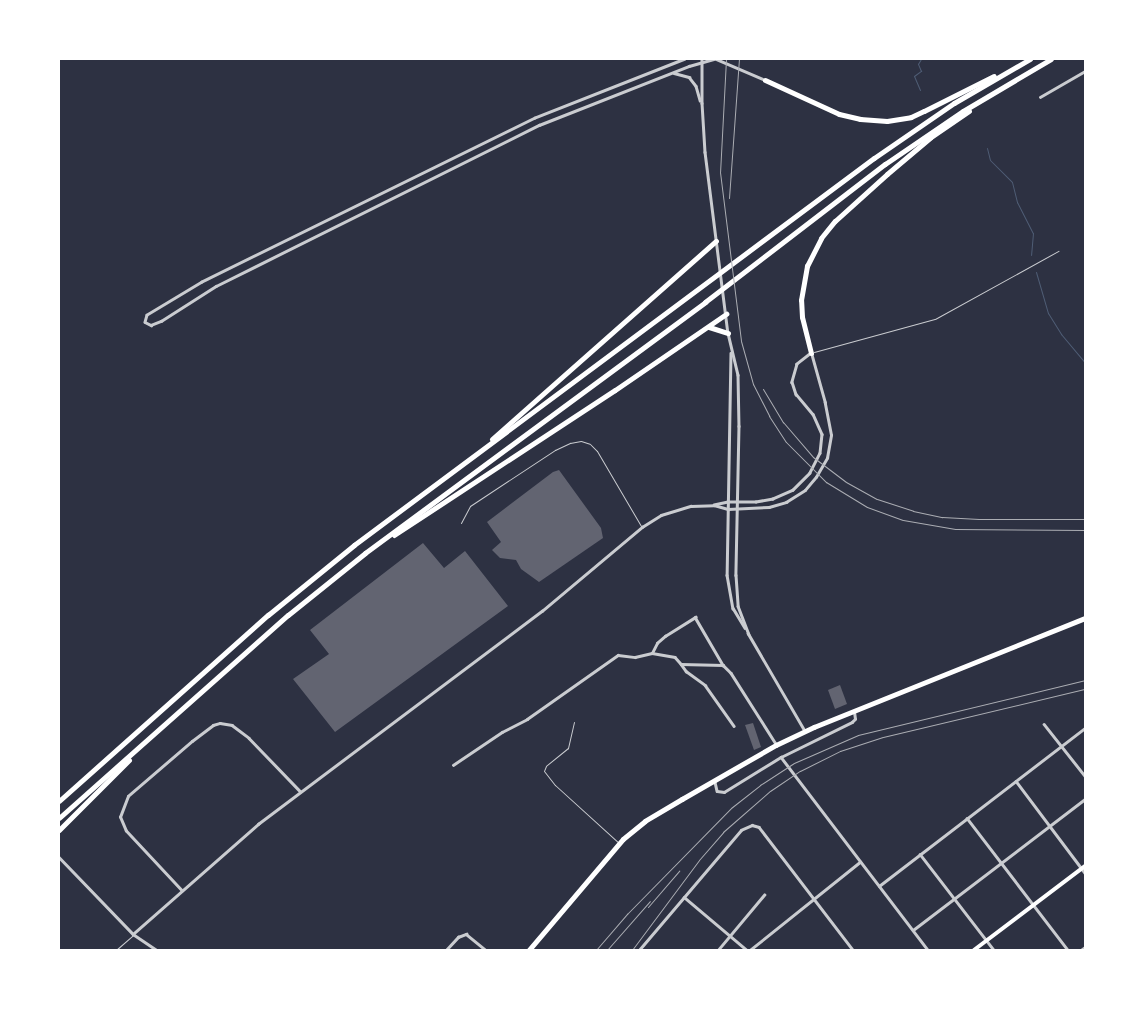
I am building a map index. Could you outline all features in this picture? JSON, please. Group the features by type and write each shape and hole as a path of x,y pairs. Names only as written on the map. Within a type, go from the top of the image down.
{"highway":[{"path":"59,818 288,614 365,553 754,266 885,164 929,133 1051,59"},
{"path":"765,80 839,114 860,119 887,120 911,117 1029,60"},
{"path":"59,801 302,587 471,457 915,129 1029,60"},
{"path":"811,353 802,317 801,300 807,266 821,238 858,199 931,137 1036,67"},
{"path":"471,457 716,241"},
{"path":"365,553 709,328 726,314"},
{"path":"709,328 728,333"},
{"path":"59,830 167,722"}],"main road":[{"path":"529,950 619,844 646,821 776,745 854,710 1085,618"},
{"path":"974,950 1084,867"}],"street":[{"path":"685,59 529,121 202,282 147,315 145,322 151,325 161,321 208,290 539,125 702,60 715,59 765,80"},
{"path":"702,60 702,104 716,241 728,333 738,375 737,596 740,611 749,634"},
{"path":"1040,97 1085,71"},
{"path":"669,74 677,73 689,78 696,86 702,104"},
{"path":"731,348 728,502 729,591 735,612 805,732"},
{"path":"133,934 246,834 542,611 642,526 672,510 728,502 756,502 779,497 793,490 807,477 820,453 822,439 818,423 796,394 792,382 797,364 811,353 830,424 830,440 826,458 812,482 796,496 778,505 761,508 728,509 714,505"},
{"path":"652,653 657,643 665,636 695,618 723,665 731,673 776,745"},
{"path":"453,765 502,732 527,719 615,656 635,657 652,653 675,657 686,671 705,685 734,726"},
{"path":"681,664 723,665"},
{"path":"715,780 717,790 724,792 781,757 852,722 855,717 854,710"},
{"path":"182,891 131,838 120,817 128,796 192,740 213,725 220,723 232,725 249,738 300,792"},
{"path":"1044,724 1085,776"},
{"path":"879,886 1085,728"},
{"path":"781,757 928,950"},
{"path":"1016,781 1048,827 1084,867 1085,873"},
{"path":"913,930 1085,799"},
{"path":"967,818 1068,950"},
{"path":"639,950 741,830 750,825 759,827 853,950"},
{"path":"920,854 994,950"},
{"path":"59,857 133,934 157,950"},
{"path":"684,897 749,950 860,862"},
{"path":"718,950 764,894"},
{"path":"446,950 456,939 466,934 486,950"},
{"path":"1081,950 1085,947"}],"lane":[{"path":"811,353 935,320 1058,251"},
{"path":"461,523 470,506 555,450 581,441 590,444 597,451 642,526"},
{"path":"574,722 568,748 546,766 544,771 561,791 619,844"},
{"path":"116,950 133,934"}],"building":[{"path":"559,470 601,528 603,538 539,582 521,569 516,560 500,558 492,550 501,542 487,522 553,472"},
{"path":"423,543 444,568 465,551 508,606 335,732 293,679 329,654 310,630"},
{"path":"840,685 847,704 835,709 828,690"},
{"path":"753,723 761,747 754,750 745,725"}],"waterway":[{"path":"920,90 914,76 921,71 918,64 921,59"},
{"path":"987,148 990,160 1012,182 1017,202 1033,233 1031,255"},
{"path":"1036,272 1048,313 1061,334 1085,363"}],"railway":[{"path":"726,59 720,172 741,341 753,384 769,416 786,442 826,482 867,507 903,520 955,529 1085,530"},
{"path":"729,198 739,59"},
{"path":"763,389 783,422 813,457 846,482 877,499 913,511 942,517 1085,519"},
{"path":"596,950 627,914 731,808 760,785 794,763 858,735 1085,680"},
{"path":"632,950 699,860 723,832 770,791 800,771 840,751 883,737 1085,689"},
{"path":"648,907 679,871"},
{"path":"607,950 650,901"}]}
